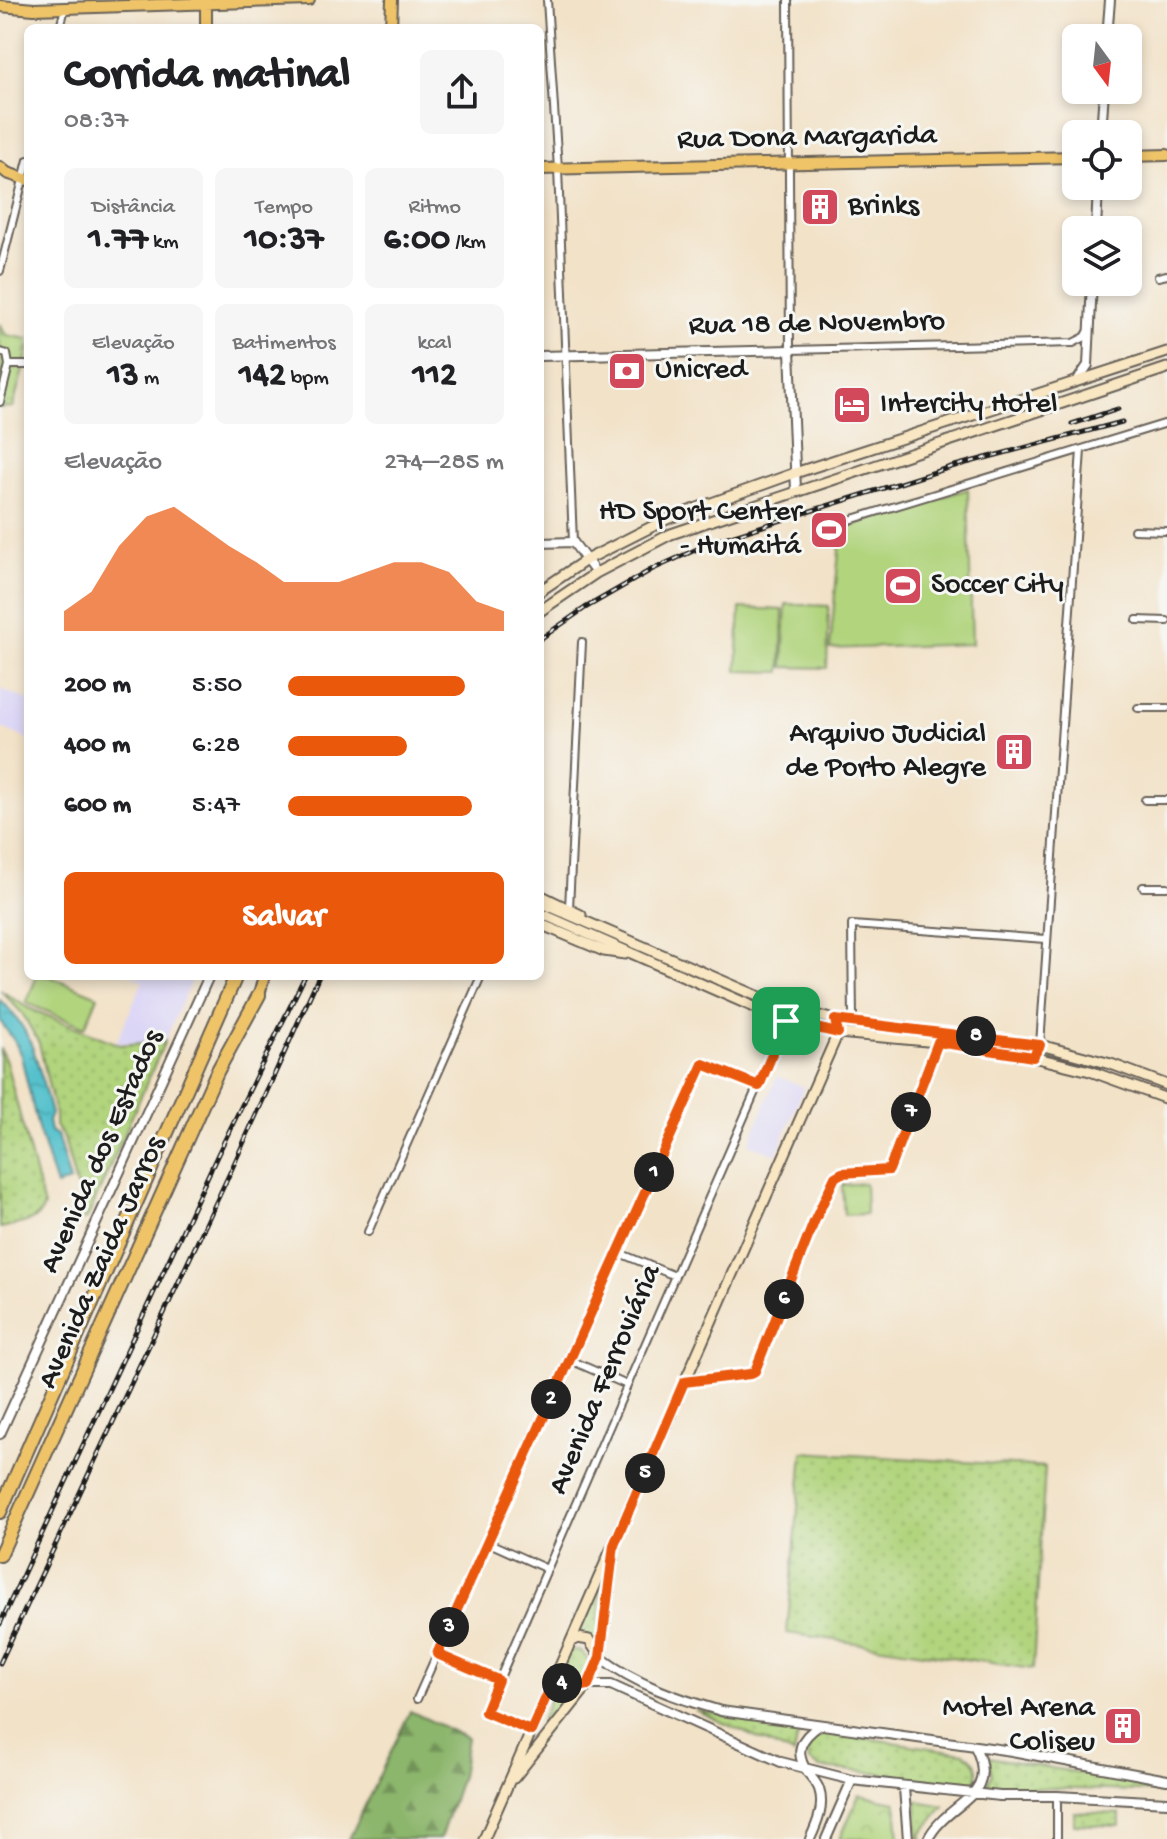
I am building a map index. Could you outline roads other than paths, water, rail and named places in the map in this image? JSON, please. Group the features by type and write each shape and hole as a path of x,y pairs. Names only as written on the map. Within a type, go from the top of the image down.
{"highway":[{"name":"Avenida Zaida Jarros","path":"0,1512 234,980"},
{"name":"Avenida Zaida Jarros","path":"0,1555 217,1072 259,995"}],"main road":[{"path":"0,6 34,9 309,0"},
{"path":"391,24 392,0"},
{"path":"206,1 206,24"},
{"path":"1142,156 1167,155"},
{"name":"Rua Dona Margarida","path":"544,169 1062,157"},
{"path":"0,167 24,179"},
{"path":"544,588 586,560 667,519 795,473 1167,352"},
{"path":"544,608 596,573 671,534 1167,368"},
{"path":"544,897 611,933"},
{"path":"544,904 636,956 786,1021 838,1033 938,1042 1033,1057 1090,1071 1167,1099"},
{"path":"544,914 611,933 796,1010 835,1020 1040,1045 1167,1085"},
{"path":"544,926 604,951 636,956"},
{"path":"259,995 263,980"},
{"path":"259,995 268,980"},
{"path":"484,1839 838,1033 835,1020"},
{"path":"1138,1088 1143,1076"},
{"path":"505,1790 588,1685 600,1657 614,1545"},
{"path":"571,1641 578,1638 589,1640 600,1657"},
{"path":"555,1677 573,1688 588,1685"}],"street":[{"path":"547,0 558,169 573,542 596,573"},
{"path":"788,0 790,350 796,490"},
{"path":"1108,24 1110,0"},
{"path":"61,24 65,8"},
{"path":"0,271 24,187"},
{"path":"1158,277 1167,275"},
{"path":"1075,383 1088,365 1091,296"},
{"name":"Rua 18 de Novembro","path":"544,356 1073,343 1085,337 1090,329"},
{"path":"0,352 7,354 9,365 0,402"},
{"path":"9,365 24,365"},
{"path":"840,523 1167,423"},
{"path":"1033,1057 1040,1045 1081,450"},
{"path":"1134,530 1167,531"},
{"path":"544,543 573,542"},
{"path":"1137,620 1167,621"},
{"path":"569,908 582,642"},
{"path":"1138,708 1167,708"},
{"path":"1145,800 1167,800"},
{"path":"1143,887 1167,887"},
{"path":"867,1036 859,1032 853,1021 852,925 1046,939"},
{"name":"Avenida dos Estados","path":"0,1434 207,980"},
{"path":"368,1232 479,980"},
{"name":"Avenida Ferroviária","path":"531,1731 485,1712 786,1021"},
{"path":"684,1382 755,1371 835,1177 842,1173 889,1170 938,1042"},
{"path":"417,1699 703,1064 759,1086"},
{"path":"617,1252 675,1276"},
{"path":"568,1359 627,1385"},
{"path":"487,1542 547,1569"},
{"path":"437,1654 498,1680"},
{"path":"600,1657 618,1671 692,1703 721,1711 975,1747 1167,1780"},
{"path":"588,1685 611,1685 781,1762 852,1780 975,1795 1167,1802"},
{"path":"810,1839 817,1824 821,1801 818,1786 805,1769 800,1750 804,1736 820,1724"},
{"path":"928,1839 949,1811 975,1795 982,1781 983,1761 975,1747"},
{"path":"826,1839 852,1780"},
{"path":"904,1788 908,1839"},
{"path":"1057,1796 1057,1839"}],"water":[{"path":"0,1000 21,1024 34,1052 51,1114 48,1121 50,1131 57,1135 70,1182 56,1186 38,1129 21,1056 0,1021"}],"railway":[{"path":"1072,424 1118,409"},
{"path":"544,636 585,608 651,570 715,541 951,467 1122,422"},
{"path":"0,1624 218,1154 303,980"},
{"path":"0,1663 317,980"}],"place":[{"name":"Brinks","path":"820,207"},
{"name":"Unicred","path":"627,371"},
{"name":"Intercity Hotel","path":"852,405"},
{"name":"HD Sport Center - Humaitá","path":"829,530"},
{"name":"Soccer City","path":"903,586"},
{"name":"Arquivo Judicial de Porto Alegre","path":"1014,752"},
{"name":"Motel Arena Coliseu","path":"1123,1726"}]}
